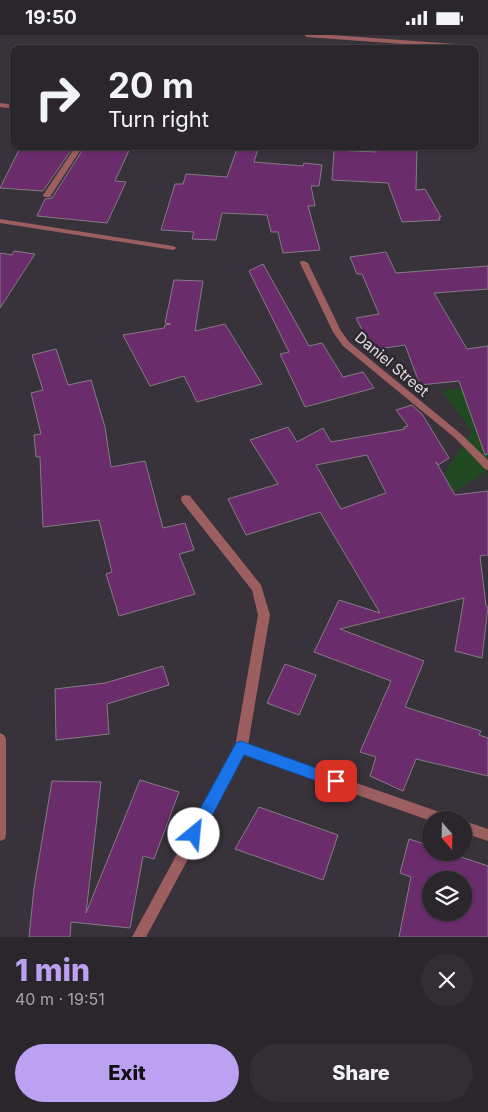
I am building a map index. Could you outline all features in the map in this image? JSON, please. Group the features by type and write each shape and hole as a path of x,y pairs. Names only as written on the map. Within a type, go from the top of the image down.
{"street":[{"path":"307,35 443,45"},
{"path":"47,195 77,150"},
{"path":"0,221 173,248"},
{"name":"Daniel Street","path":"304,263 337,332 346,344 458,436 488,466"},
{"path":"139,937 241,748 264,615 257,588 186,499"},
{"path":"0,739 0,835"},
{"path":"241,748 422,812"},
{"path":"472,830 488,835"}],"green space":[{"path":"488,384 488,470 452,493 445,473 472,431 442,391"}],"building":[{"path":"19,150 71,150 43,191 0,188"},
{"path":"82,150 129,150 115,181 126,182 107,223 37,216 45,199 52,198"},
{"path":"237,150 258,150 254,162 303,166 304,163 322,165 319,186 311,186 315,206 308,206 320,250 283,253 278,232 271,232 267,215 222,213 216,240 192,239 194,232 161,230 175,184 183,184 186,174 227,177"},
{"path":"334,150 376,152 376,150 417,150 416,190 425,189 441,217 439,217 440,220 402,222 388,183 332,180"},
{"path":"14,251 35,254 0,308 0,253 12,255"},
{"path":"386,252 396,273 488,266 488,289 434,293 467,349 488,346 488,454 485,455 459,381 420,385 405,345 372,350 356,318 379,314 362,274 357,274 350,257"},
{"path":"263,264 309,346 322,343 343,377 363,372 374,388 305,407 280,354 289,352 249,271"},
{"path":"174,280 203,281 195,331 225,324 262,384 197,402 184,376 150,386 123,335 164,328 165,325 171,324 165,323"},
{"path":"56,349 68,385 91,380 105,427 111,467 145,461 163,528 185,523 194,550 179,554 195,594 119,616 106,574 112,572 99,520 43,527 40,457 36,457 34,435 41,434 31,393 43,390 32,355"},
{"path":"412,405 422,414 449,458 438,465 436,462 455,495 488,491 488,555 480,556 486,606 488,607 482,658 455,651 464,598 340,629 424,661 405,707 481,731 479,735 488,738 488,776 416,759 403,791 370,776 376,757 360,752 391,681 314,652 339,600 380,613 320,512 246,535 228,499 278,484 250,440 288,427 297,442 323,428 331,442 405,429 404,427 408,426 396,410","holes":["367,455 386,493 341,509 316,465"]},
{"path":"285,664 316,675 299,715 267,703"},
{"path":"163,666 169,685 107,704 109,734 56,740 55,689 105,683"},
{"path":"140,780 179,792 154,859 143,856 130,928 71,922 70,937 29,937 34,888 52,781 101,782 86,913"},
{"path":"259,807 338,835 323,880 235,849"},
{"path":"409,839 422,843 422,861 472,861 488,866 488,937 399,937 411,877 400,873"}],"route":[{"path":"194,834 241,748 336,781"}]}
